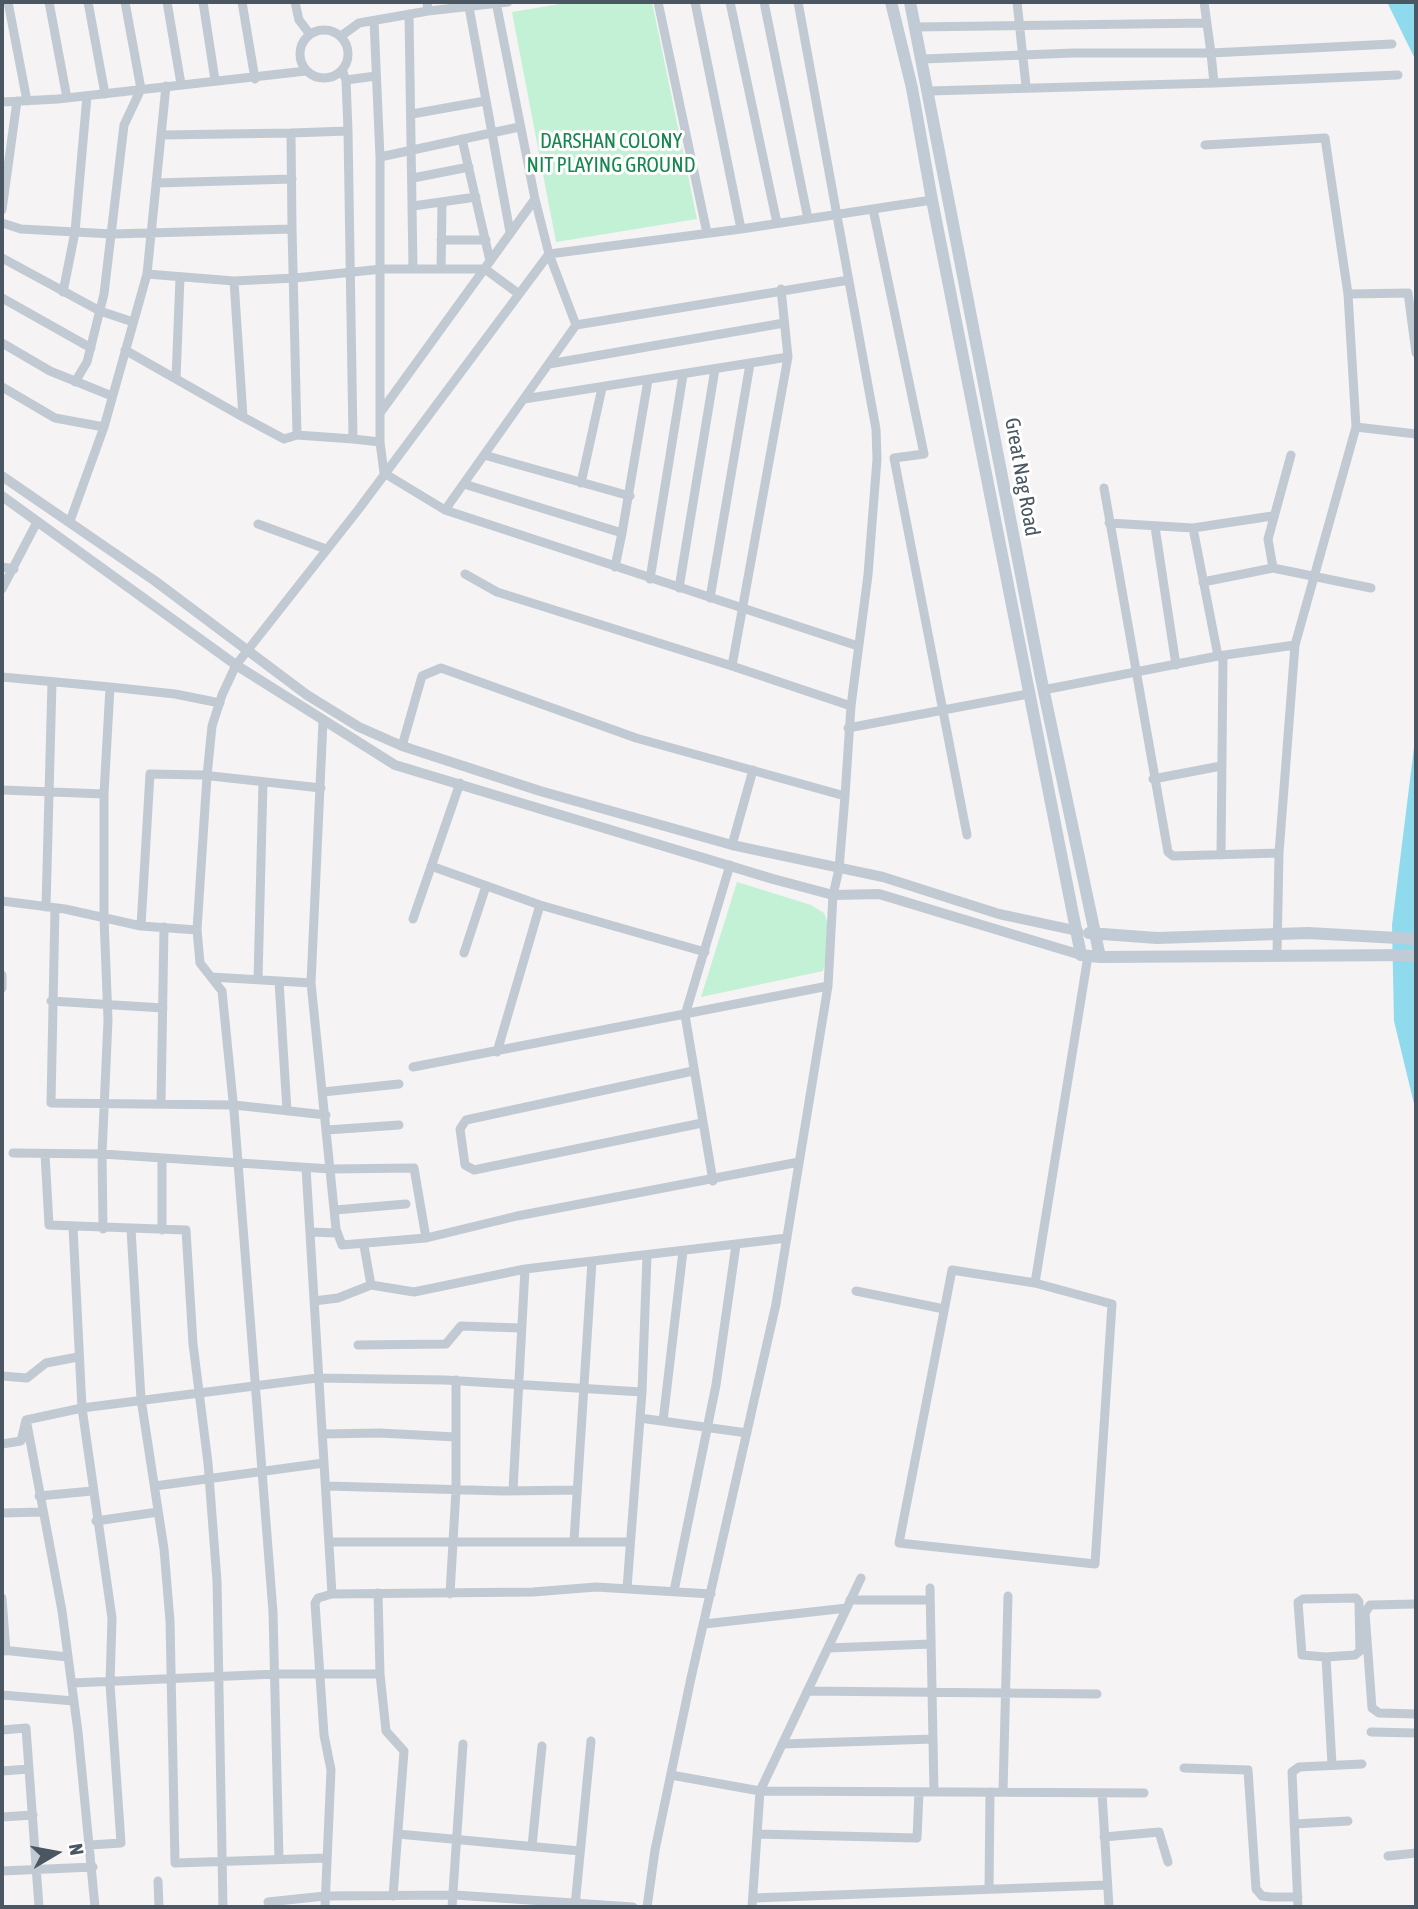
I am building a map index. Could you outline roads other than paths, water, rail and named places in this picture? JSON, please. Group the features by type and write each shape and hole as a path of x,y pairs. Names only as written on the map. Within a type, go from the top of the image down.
{"main road":[{"name":"Great Nag Road","path":"891,2 912,88 1028,694 1078,931 1090,956"},
{"name":"Great Nag Road","path":"910,2 1043,690 1085,892 1097,934 1090,956"},
{"path":"932,200 947,197"},
{"path":"1028,694 1043,690"},
{"path":"1078,931 1157,938 1278,932 1416,939"},
{"path":"1090,956 1416,955"}],"street":[{"path":"2,210 22,101 8,2"},
{"path":"50,2 67,98"},
{"path":"88,2 105,93"},
{"path":"75,382 91,348 100,312 124,125 141,89 125,2"},
{"path":"167,2 181,84"},
{"path":"203,2 215,80"},
{"path":"242,2 255,79"},
{"path":"295,2 299,20 309,33"},
{"path":"341,36 353,26 409,14 427,6 469,7 508,2"},
{"path":"658,2 707,233"},
{"path":"695,2 741,229"},
{"path":"730,2 777,223"},
{"path":"764,2 808,219"},
{"path":"647,1907 671,1775 776,1304 828,986 833,895 839,869 845,796 848,728 877,459 876,429 798,2"},
{"path":"1017,2 1026,86"},
{"path":"1204,2 1214,83"},
{"path":"496,3 535,199 549,254 576,326"},
{"path":"469,7 510,232"},
{"path":"409,14 413,269"},
{"path":"374,21 382,269 380,442 384,473"},
{"path":"916,27 1207,23"},
{"path":"306,71 299,51 309,33 327,29 341,36 348,51 342,70 346,80 348,131 353,439"},
{"path":"923,59 1024,54 1211,53 1392,44"},
{"path":"2,102 87,96 215,80 255,79 306,71 323,78 342,70"},
{"path":"929,91 1398,75"},
{"path":"346,80 376,76"},
{"path":"70,521 104,427 147,274 166,86"},
{"path":"64,292 75,232 87,96"},
{"path":"412,114 485,101"},
{"path":"380,157 519,127"},
{"path":"161,135 348,131"},
{"path":"292,133 297,435"},
{"path":"1205,145 1325,138 1348,294 1356,427 1295,645 1279,853 1277,954"},
{"path":"462,139 486,240 488,265 519,294"},
{"path":"413,178 469,167"},
{"path":"156,183 292,179"},
{"path":"413,206 442,204 476,197"},
{"path":"380,413 535,199"},
{"path":"279,1859 276,1674 234,1105 222,990 200,963 197,930 212,726 220,703 236,665 549,254 932,200"},
{"path":"442,204 442,269"},
{"path":"873,209 924,454 877,459"},
{"path":"2,223 20,229 112,234 292,229"},
{"path":"441,240 486,240"},
{"path":"2,258 100,312 133,322"},
{"path":"147,274 234,281 350,274 382,269 442,269 488,265"},
{"path":"176,379 180,277"},
{"path":"445,510 576,326 849,279"},
{"path":"234,281 243,418"},
{"path":"732,666 788,357 780,289"},
{"path":"1348,294 1408,293 1416,353"},
{"path":"2,298 91,348"},
{"path":"549,364 784,323"},
{"path":"2,343 75,382 112,396"},
{"path":"125,350 284,439 297,435 380,442"},
{"path":"524,398 788,357"},
{"path":"710,598 750,364"},
{"path":"679,588 715,369"},
{"path":"650,579 683,374"},
{"path":"615,567 630,496 648,380"},
{"path":"2,387 55,418 104,427"},
{"path":"581,483 602,388"},
{"path":"1356,427 1416,434"},
{"path":"484,455 630,496"},
{"path":"1273,568 1268,539 1272,516 1291,455"},
{"path":"894,458 967,835"},
{"path":"384,473 445,510 858,646"},
{"path":"2,476 70,521 246,652 359,727 402,746 540,791 732,845 883,877 999,914 1078,931"},
{"path":"464,484 622,533"},
{"path":"1104,488 1134,673 1168,852 1173,856 1279,853"},
{"path":"2,496 236,665 323,722 396,765 833,895 879,894 1043,946 1090,956 1035,1283"},
{"path":"1109,523 1192,528 1272,516"},
{"path":"2,589 37,522"},
{"path":"258,524 326,549"},
{"path":"1154,527 1176,665"},
{"path":"1192,528 1221,656 1222,855"},
{"path":"2,567 14,569"},
{"path":"1203,582 1273,568 1371,588"},
{"path":"465,574 497,592 851,706"},
{"path":"1043,690 1221,656 1295,645"},
{"path":"402,746 422,677 440,668 636,738 845,796"},
{"path":"2,677 176,694 220,703"},
{"path":"52,682 48,791 51,1103 234,1105 326,1115"},
{"path":"103,1229 102,1154 108,1002 104,918 104,794 110,687"},
{"path":"848,728 942,708 1028,694"},
{"path":"323,722 311,983 337,1233 342,1245 426,1238 517,1216 713,1181 799,1162"},
{"path":"1153,779 1221,766"},
{"path":"732,845 752,770"},
{"path":"142,926 150,774 207,776 321,788"},
{"path":"258,979 263,782"},
{"path":"413,919 460,783"},
{"path":"2,790 104,794"},
{"path":"713,1181 685,1015 730,865"},
{"path":"431,866 541,905 705,952"},
{"path":"464,953 486,886"},
{"path":"2,901 50,907 142,926 197,930"},
{"path":"497,1052 541,905"},
{"path":"161,1104 164,927"},
{"path":"2,975 2,988"},
{"path":"211,977 311,983"},
{"path":"279,981 287,1111"},
{"path":"413,1067 828,986"},
{"path":"51,1001 108,1002 163,1008"},
{"path":"693,1071 466,1120 460,1129 466,1165 474,1170 702,1123"},
{"path":"323,1092 399,1084"},
{"path":"327,1130 399,1125"},
{"path":"13,1153 102,1154 331,1169 414,1168 426,1238"},
{"path":"45,1154 48,1225 186,1230 193,1344 209,1477 217,1581 223,1907"},
{"path":"162,1158 162,1230"},
{"path":"306,1168 332,1594"},
{"path":"335,1210 405,1204"},
{"path":"72,1227 82,1408 96,1521 112,1618 110,1684 121,1843 90,1845"},
{"path":"131,1229 141,1399 155,1486 170,1621 176,1863 327,1858"},
{"path":"310,1232 337,1233"},
{"path":"314,1301 338,1298 371,1285 414,1293 525,1269 787,1238"},
{"path":"364,1245 371,1285"},
{"path":"674,1591 708,1427 736,1245"},
{"path":"663,1421 683,1251"},
{"path":"627,1588 642,1392 648,1255"},
{"path":"574,1541 592,1261"},
{"path":"513,1490 525,1269"},
{"path":"952,1270 1035,1283 1112,1304 1095,1564 899,1544 952,1270"},
{"path":"856,1291 944,1309"},
{"path":"358,1345 446,1344 461,1326 520,1328"},
{"path":"2,1377 27,1378 46,1363 78,1357"},
{"path":"26,1420 141,1399 317,1378 456,1380 642,1392"},
{"path":"450,1594 456,1490 456,1380"},
{"path":"640,1418 747,1433"},
{"path":"2,1444 21,1441 26,1420"},
{"path":"26,1420 72,1683 95,1907"},
{"path":"323,1434 380,1433 456,1437"},
{"path":"155,1486 262,1469 324,1463"},
{"path":"327,1486 577,1490"},
{"path":"38,1496 92,1491"},
{"path":"2,1513 43,1512"},
{"path":"96,1521 158,1512"},
{"path":"330,1542 630,1542"},
{"path":"861,1578 760,1791 752,1903 1107,1885"},
{"path":"324,1907 331,1770 324,1735 315,1603 318,1598 332,1594 450,1594 627,1588 711,1594"},
{"path":"930,1588 934,1792"},
{"path":"378,1593 380,1674 386,1731 404,1751 393,1896"},
{"path":"1003,1792 1008,1596"},
{"path":"2,1598 4,1650 68,1657"},
{"path":"1356,1598 1359,1602 1360,1651 1355,1655 1326,1657 1301,1655 1298,1602 1303,1599 1356,1598"},
{"path":"704,1624 849,1604 930,1600"},
{"path":"1416,1604 1370,1605 1366,1613 1372,1708 1380,1713 1416,1714"},
{"path":"828,1648 931,1644"},
{"path":"1326,1657 1332,1765"},
{"path":"72,1683 110,1684 276,1674 380,1674"},
{"path":"807,1691 932,1690 1097,1694"},
{"path":"2,1695 74,1701"},
{"path":"2,1730 26,1728 39,1907"},
{"path":"1371,1732 1416,1733"},
{"path":"782,1744 933,1740"},
{"path":"575,1905 591,1741"},
{"path":"452,1907 463,1744"},
{"path":"532,1846 541,1746"},
{"path":"1185,1768 1248,1770 1256,1889 1262,1896 1298,1902 1292,1772 1299,1767 1363,1764"},
{"path":"2,1772 29,1769"},
{"path":"671,1775 760,1791 1144,1793"},
{"path":"757,1834 917,1838 919,1792"},
{"path":"989,1889 990,1792"},
{"path":"1102,1793 1109,1907"},
{"path":"2,1817 33,1815"},
{"path":"1294,1824 1348,1821"},
{"path":"1104,1837 1159,1832 1168,1862"},
{"path":"398,1834 580,1851"},
{"path":"1388,1856 1416,1853"},
{"path":"2,1871 93,1867"},
{"path":"158,1881 159,1907"},
{"path":"268,1902 325,1896 454,1895 633,1907"}],"water":[{"path":"1387,2 1416,2 1416,61"},
{"path":"1416,731 1416,1112 1394,1021 1392,925"}],"park label":[{"name":"DARSHAN COLONY NIT PLAYING GROUND","path":"611,153"}]}
